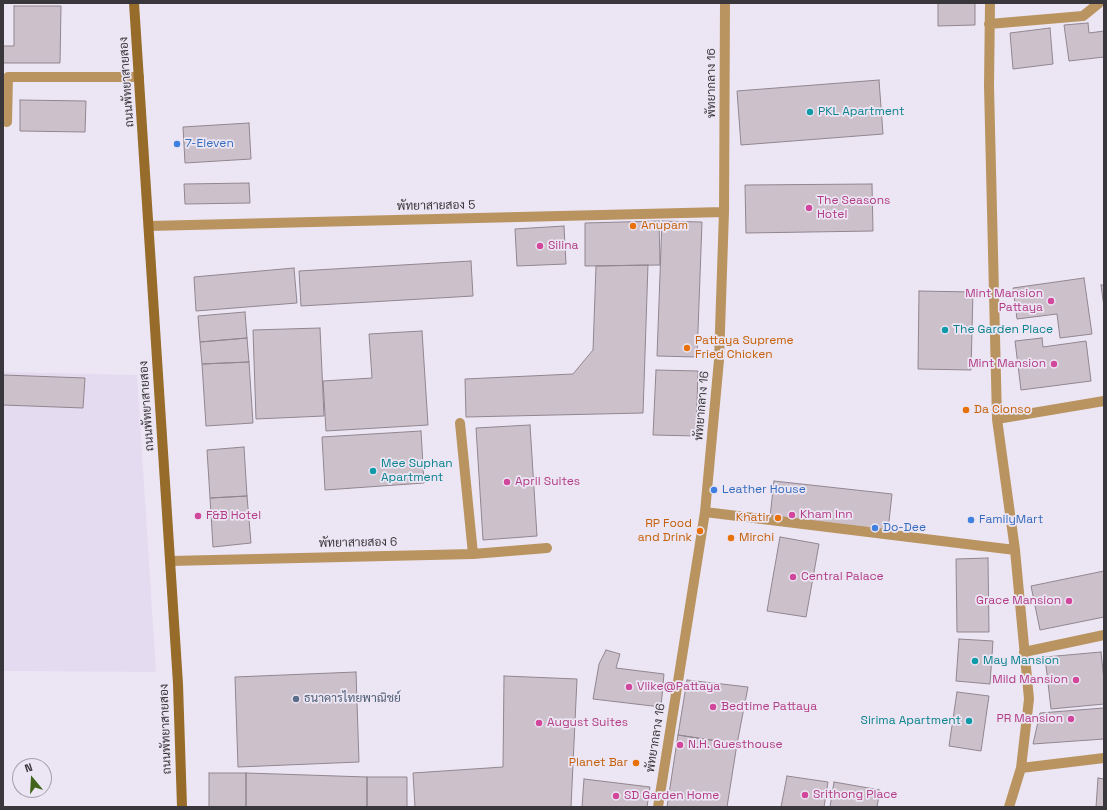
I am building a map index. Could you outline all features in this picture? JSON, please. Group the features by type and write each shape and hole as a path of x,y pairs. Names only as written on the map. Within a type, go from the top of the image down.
{"main road":[{"name":"ถนนพัทยาสายสอง","path":"134,3 178,684 182,807"}],"street":[{"name":"พัทยากลาง 16","path":"658,807 705,512 719,360 724,212 725,3"},
{"path":"990,3 989,86 996,419 1015,550 1029,699 1021,768 1009,807"},
{"path":"990,24 1082,16 1099,3"},
{"path":"7,122 8,77 139,76"},
{"name":"พัทยาสายสอง 5","path":"149,226 724,212"},
{"path":"996,419 1104,401"},
{"path":"460,423 473,554"},
{"path":"705,512 1015,550"},
{"name":"พัทยาสายสอง 6","path":"170,560 473,554 547,548"},
{"path":"1024,652 1104,635"},
{"path":"1021,768 1104,758"}],"shaded area":[{"path":"3,372 137,375 156,672 3,671"}],"building":[{"path":"938,3 975,3 975,25 938,26"},
{"path":"14,6 61,6 60,63 3,63 3,46 14,46"},
{"path":"1088,23 1089,33 1104,31 1104,57 1069,61 1064,25"},
{"path":"1050,28 1053,64 1013,69 1010,33"},
{"name":"PKL Apartment","path":"879,80 883,134 741,145 737,91"},
{"path":"20,100 86,101 85,132 20,131"},
{"path":"249,123 251,159 185,163 183,127"},
{"path":"249,183 250,203 185,204 184,184"},
{"name":"The Seasons Hotel","path":"872,184 873,231 746,233 745,185"},
{"path":"659,221 660,265 585,266 585,223"},
{"path":"662,221 702,222 697,357 657,356"},
{"name":"Silina","path":"564,226 566,264 517,266 515,229"},
{"path":"471,261 473,296 301,306 299,271"},
{"path":"648,265 643,413 466,417 465,379 573,374 593,350 596,266"},
{"path":"294,268 297,303 196,311 194,277"},
{"name":"Mint Mansion Pattaya","path":"1084,278 1092,334 1060,338 1057,314 1017,319 1013,288"},
{"path":"1101,285 1104,285 1104,307"},
{"name":"The Garden Place","path":"919,291 973,292 971,370 918,369"},
{"path":"245,312 247,338 200,342 198,316"},
{"path":"320,328 324,416 256,419 253,330"},
{"path":"422,331 428,425 326,431 323,381 372,378 369,334"},
{"path":"247,338 249,362 202,364 200,342"},
{"name":"Mint Mansion","path":"1042,338 1043,347 1086,341 1091,381 1021,390 1015,341"},
{"path":"249,362 253,423 206,426 202,364"},
{"path":"656,370 698,371 696,436 653,435"},
{"path":"3,375 85,378 83,408 3,405"},
{"name":"April Suites","path":"530,425 537,536 483,540 476,428"},
{"name":"Mee Suphan Apartment","path":"421,431 424,483 325,490 322,437"},
{"path":"244,447 247,496 210,498 207,450"},
{"path":"774,481 892,494 888,530 770,517"},
{"path":"247,496 251,543 213,547 210,498"},
{"name":"Central Palace","path":"780,537 819,544 806,617 767,611"},
{"path":"988,558 989,632 957,632 956,559"},
{"name":"Grace Mansion","path":"1104,571 1104,617 1040,630 1031,586"},
{"name":"May Mansion","path":"959,639 993,641 990,684 956,681"},
{"name":"Vlike@Pattaya","path":"606,650 620,654 616,668 664,674 661,707 593,699 599,664"},
{"name":"Mild Mansion","path":"1101,652 1104,680 1104,704 1051,709 1045,657"},
{"name":"ธนาคารไทยพาณิชย์","path":"356,672 359,762 238,767 235,677"},
{"name":"August Suites","path":"504,676 577,679 571,807 415,807 413,773 503,767"},
{"name":"Bedtime Pattaya","path":"687,680 748,687 737,744 678,735"},
{"name":"Sirima Apartment","path":"957,692 989,696 981,751 949,746"},
{"name":"PR Mansion","path":"1104,708 1104,739 1033,744 1040,713"},
{"path":"678,735 737,744 727,807 667,807"},
{"path":"209,773 246,773 246,807 209,807"},
{"path":"246,773 367,777 367,807 246,807"},
{"name":"Srithong Place","path":"787,776 828,782 824,807 781,807"},
{"path":"367,777 407,777 407,807 367,807"},
{"path":"1098,778 1104,779 1104,807 1096,807"},
{"name":"SD Garden Home","path":"584,779 650,787 647,807 582,807"},
{"path":"834,782 880,790 877,807 830,807"}],"place":[{"name":"PKL Apartment","path":"810,112"},
{"name":"7-Eleven","path":"177,144"},
{"name":"The Seasons Hotel","path":"809,208"},
{"name":"Anupam","path":"633,226"},
{"name":"Silina","path":"540,246"},
{"name":"Mint Mansion Pattaya","path":"1051,301"},
{"name":"The Garden Place","path":"945,330"},
{"name":"Pattaya Supreme Fried Chicken","path":"687,348"},
{"name":"Mint Mansion","path":"1054,364"},
{"name":"Da Cionso","path":"966,410"},
{"name":"Mee Suphan Apartment","path":"373,471"},
{"name":"April Suites","path":"507,482"},
{"name":"Leather House","path":"714,490"},
{"name":"Kham Inn","path":"792,515"},
{"name":"F&B Hotel","path":"198,516"},
{"name":"Khatir","path":"778,518"},
{"name":"FamilyMart","path":"971,520"},
{"name":"Do-Dee","path":"875,528"},
{"name":"RP Food and Drink","path":"700,531"},
{"name":"Mirchi","path":"731,538"},
{"name":"Central Palace","path":"793,577"},
{"name":"Grace Mansion","path":"1069,601"},
{"name":"May Mansion","path":"975,661"},
{"name":"Mild Mansion","path":"1076,680"},
{"name":"Vlike@Pattaya","path":"629,687"},
{"name":"ธนาคารไทยพาณิชย์","path":"296,699"},
{"name":"Bedtime Pattaya","path":"713,707"},
{"name":"PR Mansion","path":"1071,719"},
{"name":"Sirima Apartment","path":"969,721"},
{"name":"August Suites","path":"539,723"},
{"name":"N.H. Guesthouse","path":"680,745"},
{"name":"Planet Bar","path":"636,763"},
{"name":"Srithong Place","path":"805,795"},
{"name":"SD Garden Home","path":"616,796"}]}
